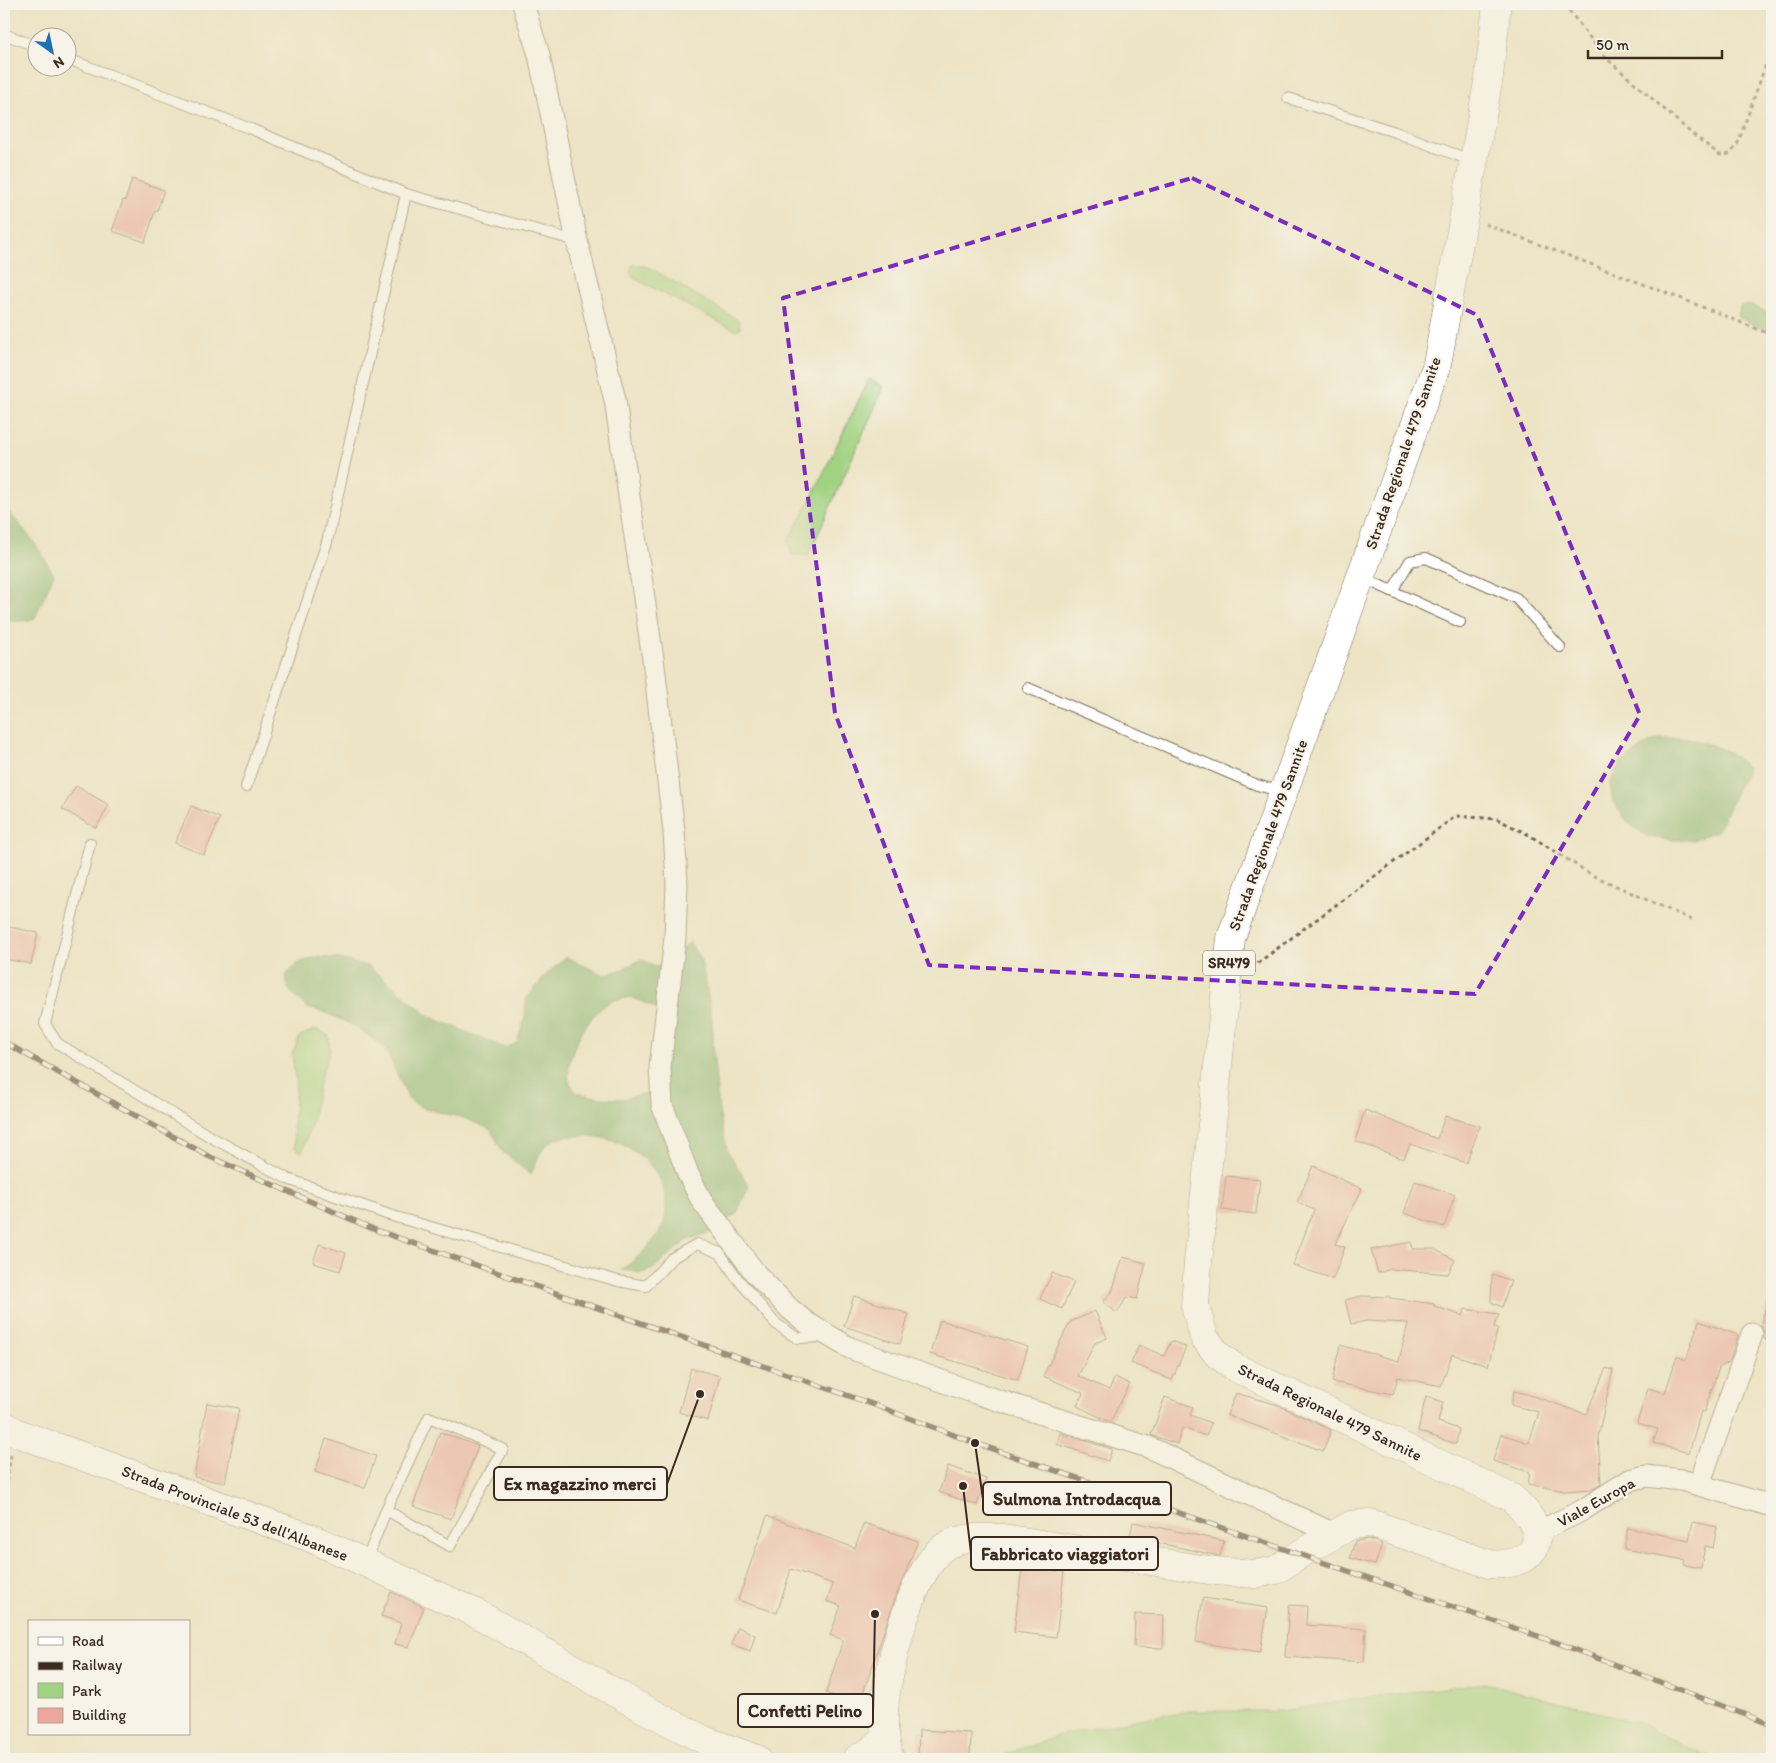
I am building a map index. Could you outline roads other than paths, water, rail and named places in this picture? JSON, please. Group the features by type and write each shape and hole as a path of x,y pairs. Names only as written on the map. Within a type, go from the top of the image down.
{"main road":[{"name":"Strada Regionale 479 Sannite","path":"1497,4 1489,77 1437,364 1231,938 1195,1306 1204,1337 1218,1355 1236,1368 1512,1498 1523,1507 1536,1533"},
{"name":"Strada Provinciale 53 dell'Albanese","path":"11,1429 311,1538 478,1614 635,1704 704,1740 757,1759"},
{"path":"857,1759 870,1751 888,1749 884,1717 887,1685 898,1638 912,1597 929,1565 935,1556 950,1544 972,1538 1003,1538 1215,1570 1255,1574 1276,1570 1351,1525 1370,1524 1489,1564 1503,1566 1527,1556 1535,1546 1536,1533"}],"street":[{"path":"522,4 539,55 577,241 615,400 654,666 674,831 677,911 660,1067 662,1105 688,1174 702,1201 756,1274 790,1309 828,1336 850,1348 975,1394 1148,1447 1334,1534"},
{"path":"1699,1485 1752,1334"},
{"name":"Viale Europa","path":"1536,1533 1581,1511 1615,1488 1638,1478 1655,1476 1699,1485 1772,1506"}],"lane":[{"path":"4,34 28,43"},
{"path":"78,63 251,129 406,194 577,241"},
{"path":"1288,98 1395,132 1474,161"},
{"path":"246,787 327,542 406,194"},
{"path":"1392,591 1410,561 1426,558 1516,598 1560,646"},
{"path":"1360,576 1460,622"},
{"path":"1028,688 1257,784 1283,793"},
{"path":"90,842 45,1024 57,1043 208,1136 288,1179 389,1215 618,1281 646,1286 672,1258 697,1244 720,1253 737,1278 775,1323 797,1338 828,1336"},
{"path":"365,1563 386,1510 429,1417 503,1450 450,1546 386,1510"}],"railway":[{"path":"4,1042 208,1156 373,1229 872,1404 975,1443 1558,1643 1772,1725"}],"place":[{"name":"Ex magazzino merci","path":"700,1394"},
{"name":"Sulmona Introdacqua","path":"975,1443"},
{"name":"Fabbricato viaggiatori","path":"963,1486"},
{"name":"Confetti Pelino","path":"875,1614"}]}
